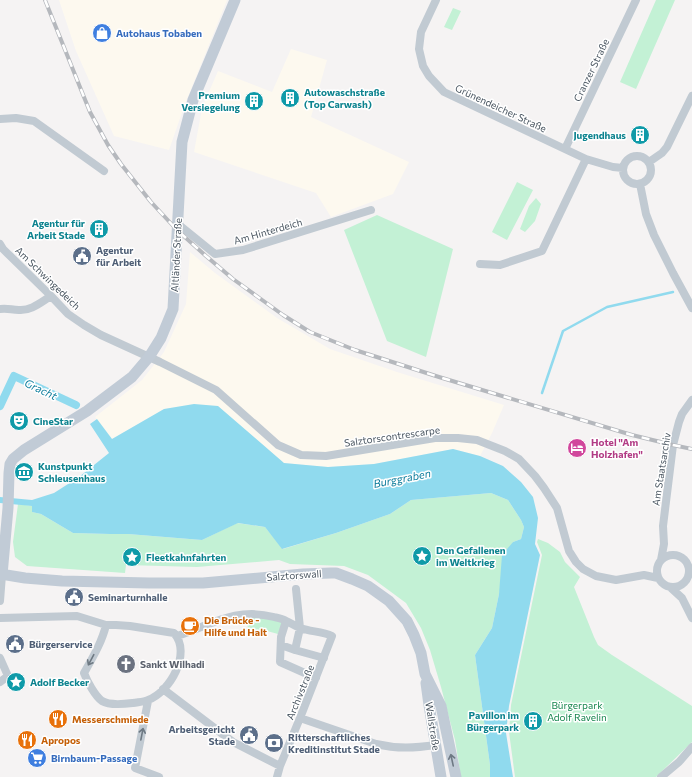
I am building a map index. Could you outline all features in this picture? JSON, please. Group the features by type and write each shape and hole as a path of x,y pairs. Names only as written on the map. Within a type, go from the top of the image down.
{"main road":[{"name":"Altländer Straße","path":"1,575 9,503 9,473 10,464 13,459 24,450 87,411 132,377 149,357 161,338 173,309 182,142 193,100 235,0"},
{"name":"Salztorswall","path":"1,575 62,581 203,583 331,573 352,579 368,586 383,596 397,609 406,621 417,642 425,674 441,706 456,777"},
{"name":"Wallstraße","path":"425,674 442,777"},
{"path":"436,745 448,743"}],"street":[{"name":"Grünendeicher Straße","path":"436,0 421,32 419,49 423,66 429,76 444,92 586,159 613,167 623,168"},
{"name":"Cranzer Straße","path":"565,149 636,0"},
{"path":"649,162 662,153 667,147 692,96"},
{"path":"0,119 16,118 34,120 104,171"},
{"path":"634,156 642,157 649,162 651,170 646,180 640,184 633,183 626,178 623,168 627,160 634,156"},
{"path":"480,264 500,265 542,251 586,159"},
{"path":"640,184 646,214 654,235 692,308"},
{"name":"Am Hinterdeich","path":"178,224 215,254 243,250 371,210"},
{"name":"Am Schwingedeich","path":"0,244 3,249 68,314 101,335 149,357"},
{"path":"0,309 7,308 20,310 32,308 51,296"},
{"name":"Salztorscontrescarpe","path":"149,357 216,390 278,445 301,454 326,456 435,438 477,440 505,451 519,459 544,488 559,513 569,551 573,558 586,571 596,576 616,580 644,575 658,578"},
{"name":"Am Staatsarchiv","path":"659,562 664,544 663,526 673,446 682,414 692,400"},
{"path":"664,544 676,555 684,559 690,566 682,598"},
{"path":"676,555 667,556 659,562 656,574 665,586 677,587 686,582"},
{"name":"Salztorscontrescarpe","path":"644,575 659,562"},
{"path":"0,601 1,575"},
{"path":"670,587 682,598 692,618"},
{"path":"295,650 300,628 296,589"},
{"path":"177,636 224,618 257,614 286,620 300,628"},
{"path":"0,618 77,616 106,625 116,624 174,633 177,636 180,646 180,660 169,683 156,695 148,700 124,704 110,703 103,701 90,686 84,672 100,643 106,625"},
{"path":"286,620 281,637 280,662 316,678"},
{"name":"Archivstraße","path":"277,777 280,766 332,636 326,633 300,628"},
{"path":"281,645 324,658"},
{"path":"0,658 8,676 0,682"},
{"path":"163,689 233,742 280,766"},
{"path":"148,700 135,768 159,777"},
{"path":"300,718 385,746 420,748 436,745"},
{"path":"661,777 679,762 692,747"}],"shaded area":[{"path":"59,0 227,0 185,104 169,150 114,136 76,51"},
{"path":"291,49 327,60 311,117 409,162 393,194 331,217 316,193 194,152 202,108 218,71 272,92"},
{"path":"190,252 215,273 277,318 330,349 397,372 504,405 480,456 453,449 374,464 328,467 283,463 218,406 164,409 112,439 95,417 142,380 164,352 186,304"}],"green space":[{"path":"656,0 675,0 636,89 620,82"},
{"path":"453,8 461,11 452,30 444,27"},
{"path":"517,182 533,190 507,240 492,232"},
{"path":"536,198 541,204 535,221 525,232 520,229 529,206"},
{"path":"377,215 453,249 426,357 387,341 344,230"},
{"path":"491,493 508,500 524,527 521,539 513,542 499,594 492,628 475,655 490,765 490,777 461,777 455,740 441,687 430,650 421,628 406,603 368,575 344,566 290,564 279,560 197,567 126,565 125,573 27,566 15,557 13,542 18,504 32,506 32,512 41,514 73,533 128,534 202,540 237,523 265,527 283,549 336,533 390,514 411,500"},
{"name":"Bürgerpark Adolf Ravelin","path":"538,539 548,543 560,552 565,562 580,577 574,587 598,645 692,706 692,742 656,777 515,777 509,732 511,705 542,555 537,542"},
{"path":"261,617 281,622 282,624 278,634 267,631 248,631 247,618"}],"water":[{"name":"Burggraben","path":"194,404 218,406 284,463 328,467 374,464 453,449 480,456 503,466 521,482 533,497 538,518 535,544 540,555 509,706 506,733 513,777 490,777 490,765 475,655 492,628 499,594 502,555 513,542 521,539 524,527 508,500 491,493 411,500 390,514 336,533 282,549 265,527 238,523 202,540 128,534 73,533 41,514 32,512 32,506 0,503 0,497 32,500 54,493 79,477 109,453 90,424 97,419 112,439 164,409"}],"waterway":[{"path":"542,393 563,331 607,307 673,292"},
{"name":"Gracht","path":"0,406 14,376 76,405"}],"railway":[{"path":"45,0 90,112 108,145 121,164 151,202 177,230 233,279 283,315 310,332 355,350 632,435 692,449"}],"place":[{"name":"Autohaus Tobaben","path":"102,33"},
{"name":"Autowaschstraße (Top Carwash)","path":"290,98"},
{"name":"Premium Versiegelung","path":"254,101"},
{"name":"Jugendhaus","path":"640,135"},
{"name":"Agentur für Arbeit Stade","path":"99,229"},
{"name":"Agentur für Arbeit","path":"82,256"},
{"name":"CineStar","path":"19,421"},
{"name":"Hotel \"Am Holzhafen\"","path":"577,448"},
{"name":"Kunstpunkt Schleusenhaus","path":"24,472"},
{"name":"Den Gefallenen im Weltkrieg","path":"422,556"},
{"name":"Fleetkahnfahrten","path":"132,557"},
{"name":"Seminarturnhalle","path":"74,597"},
{"name":"Die Brücke - Hilfe und Halt","path":"190,626"},
{"name":"Bürgerservice","path":"15,644"},
{"name":"Sankt Wilhadi","path":"126,664"},
{"name":"Adolf Becker","path":"16,682"},
{"name":"Messerschmiede","path":"58,719"},
{"name":"Pavillon im Bürgerpark","path":"533,721"},
{"name":"Arbeitsgericht Stade","path":"249,735"},
{"name":"Apropos","path":"27,740"},
{"name":"Ritterschaftliches Kreditinstitut Stade","path":"274,743"},
{"name":"Birnbaum-Passage","path":"37,758"}]}
